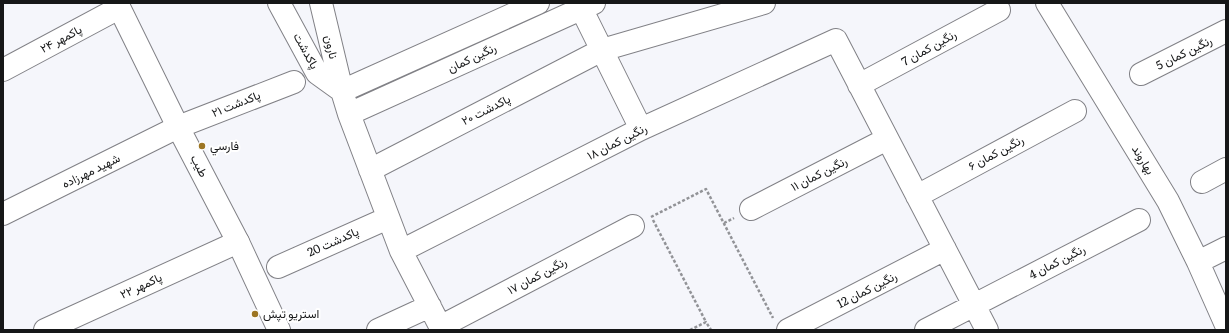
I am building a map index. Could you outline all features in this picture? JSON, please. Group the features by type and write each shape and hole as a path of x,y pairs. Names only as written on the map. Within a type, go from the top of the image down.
{"street":[{"name":"پاکدشت","path":"279,3 317,73 342,92"},
{"name":"نارون","path":"321,3 342,92"},
{"name":"رنگین کمان","path":"342,92 538,3"},
{"name":"پاکدشت ۲۰","path":"370,170 602,50 764,3"},
{"name":"بهاروند","path":"1046,3 1168,200 1226,325"},
{"name":"پاکمهر ۲۴","path":"3,70 118,6"},
{"name":"طیب","path":"118,6 178,127 238,242 279,330"},
{"name":"رنگین کمان","path":"349,114 588,6"},
{"path":"588,6 602,50 642,129"},
{"name":"رنگین کمان 7","path":"859,86 999,10"},
{"name":"رنگین کمان 5","path":"1141,74 1226,31"},
{"name":"رنگین کمان ۱۸","path":"401,251 642,129 836,40 859,86"},
{"name":"پاکدشت ۲۱","path":"178,127 294,82"},
{"path":"859,86 987,330"},
{"path":"342,92 401,251 441,328"},
{"name":"رنگین کمان ۶","path":"917,196 1075,111"},
{"name":"شهید مهرزاده","path":"3,214 178,127"},
{"name":"رنگین کمان ۱۱","path":"751,209 887,139"},
{"path":"1202,182 1226,170"},
{"name":"پاکدشت 20","path":"278,267 388,218"},
{"name":"رنگین کمان 4","path":"926,330 1139,220"},
{"name":"رنگین کمان ۱۷","path":"441,328 642,222"},
{"name":"پاکمهر ۲۲","path":"45,330 238,242"},
{"path":"1198,262 1226,248"},
{"name":"رنگین کمان 12","path":"782,326 945,249"},
{"path":"378,330 430,306"}],"path":[{"path":"711,330 642,222 706,189 782,326"},
{"path":"690,330 706,322"}],"place":[{"name":"فارسي","path":"202,146"},
{"name":"استریو تپش","path":"255,314"}]}
